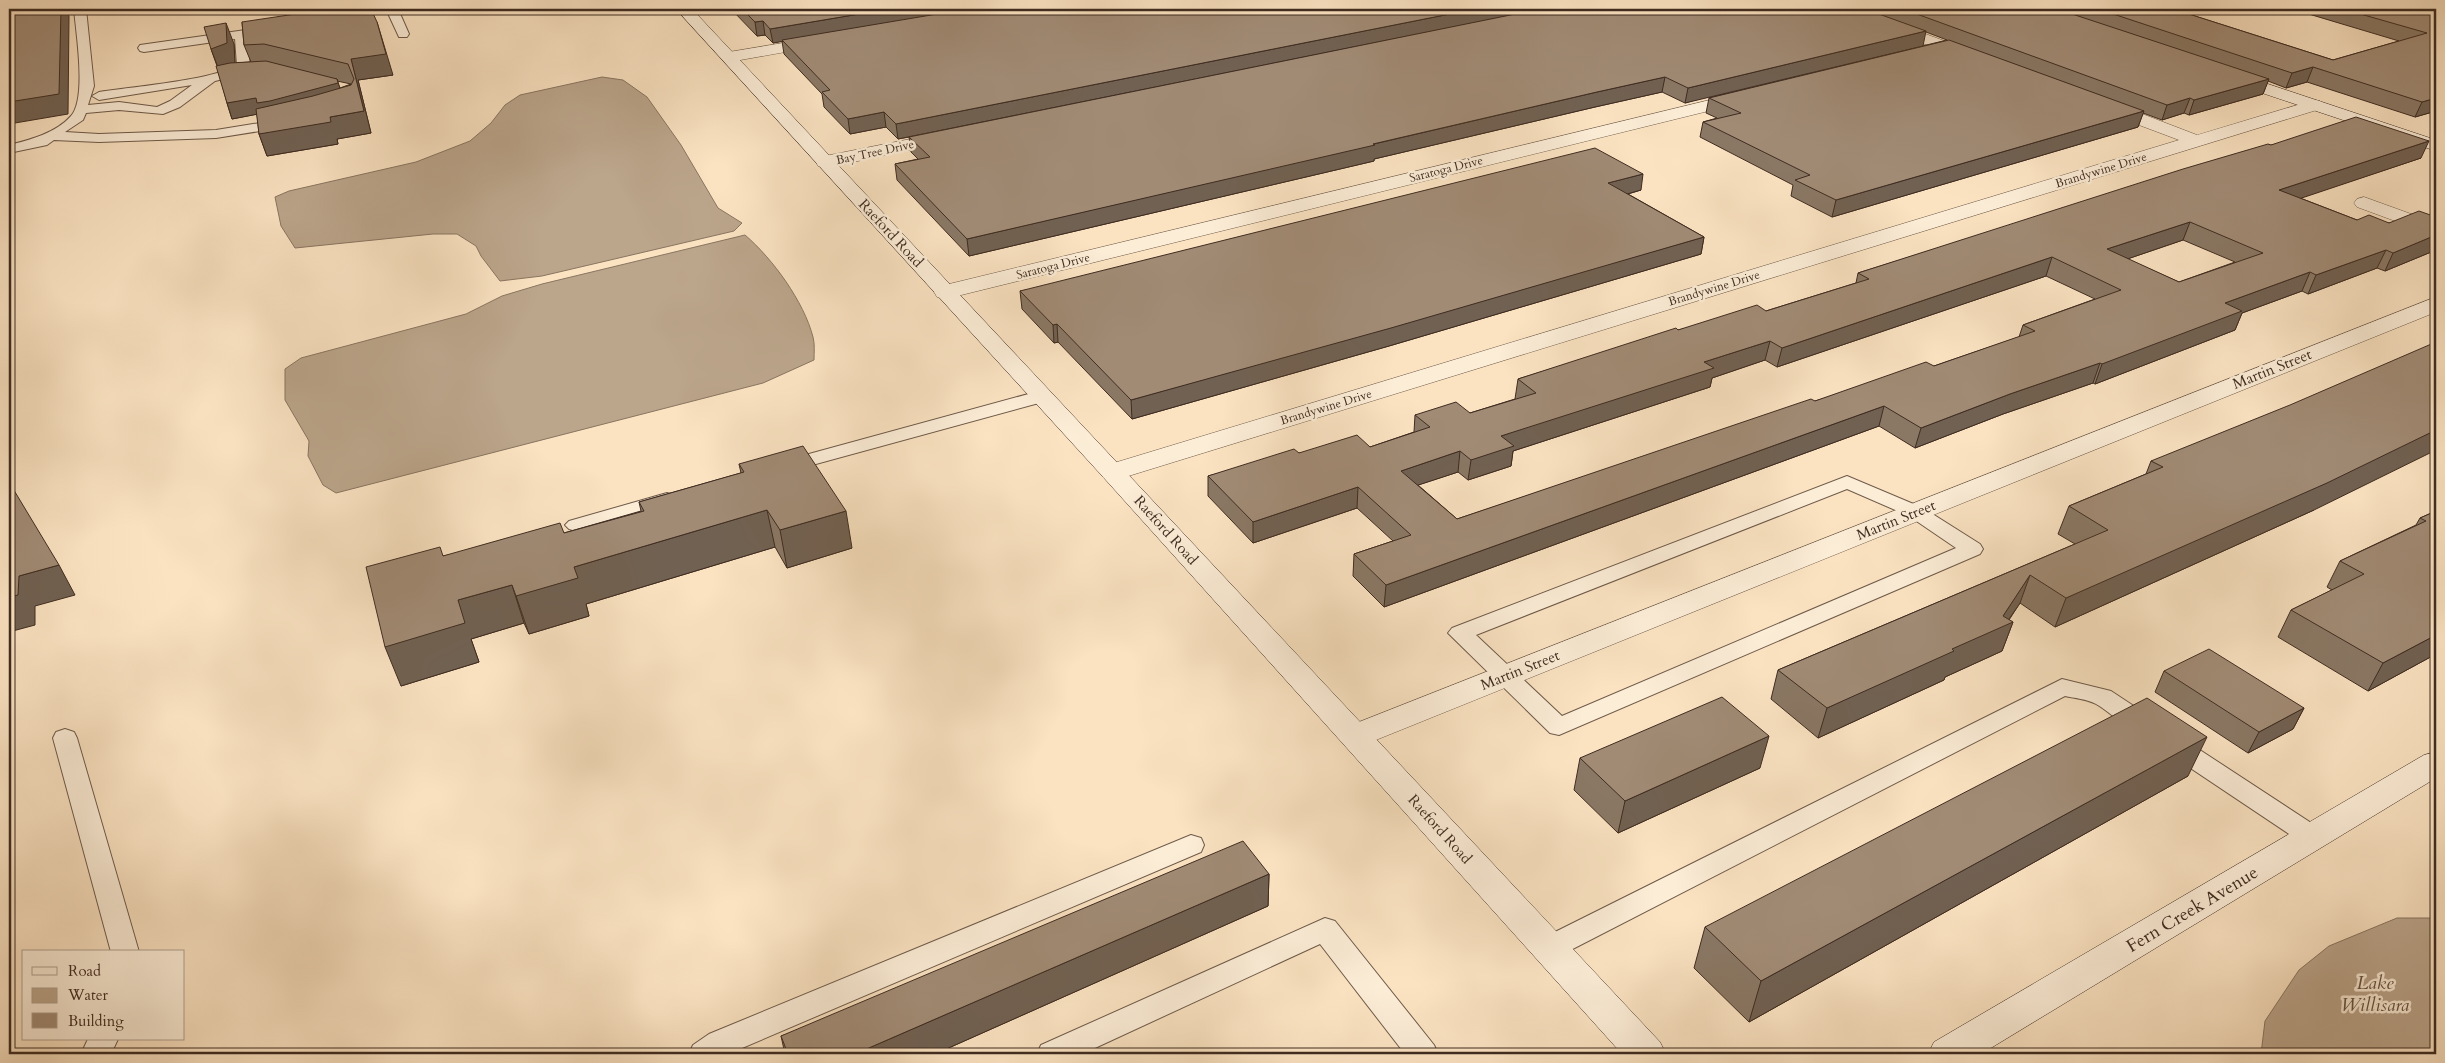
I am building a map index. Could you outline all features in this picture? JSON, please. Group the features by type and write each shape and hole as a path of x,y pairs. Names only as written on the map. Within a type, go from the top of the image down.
{"street":[{"name":"Raeford Road","path":"687,9 729,58 1113,472 1646,1054"},
{"path":"1844,9 1984,61"},
{"path":"2046,13 2080,17"},
{"path":"729,58 834,39"},
{"path":"1918,54 1946,47"},
{"path":"2212,70 2436,146"},
{"name":"Saratoga Drive","path":"946,292 1764,92"},
{"path":"2086,99 2197,140"},
{"name":"Brandywine Drive","path":"1113,472 2314,105"},
{"name":"Bay Tree Drive","path":"825,162 961,134"},
{"path":"2364,202 2436,230"},
{"name":"Martin Street","path":"1355,736 2436,304"},
{"name":"Fern Creek Avenue","path":"1948,1054 2436,763"}],"lane":[{"path":"9,149 42,142 78,116 87,86 80,9"},
{"path":"392,9 403,34"},
{"path":"144,48 289,28"},
{"path":"235,72 244,66 241,34"},
{"path":"82,104 235,72 253,71"},
{"path":"104,138 175,104 210,78"},
{"path":"82,104 158,111"},
{"path":"52,136 104,138 216,134 297,120"},
{"path":"765,472 1043,396"},
{"path":"1847,482 1916,512 1972,549 1559,728 1505,676 1460,633 1847,482"},
{"path":"576,525 690,493"},
{"path":"1549,948 2062,687 2102,697 2312,837"},
{"path":"65,738 124,950"},
{"path":"704,1054 720,1043 1191,845"},
{"path":"1052,1054 1325,929 1423,1054"},
{"path":"96,1054 103,1040"}],"water":[{"path":"602,77 623,80 647,97 681,145 718,208 742,223 734,231 542,276 500,281 481,256 476,246 457,234 433,234 295,248 281,226 275,197 289,191 416,162 470,141 491,123 505,105 520,95"},
{"path":"745,235 766,256 786,282 803,310 813,337 814,360 763,383 336,493 323,485 308,456 309,441 285,400 285,369 301,358 466,314 502,296 542,284"},
{"name":"Lake Willisara","path":"2397,918 2436,918 2436,1054 2261,1054 2265,1021 2299,970 2329,946"}],"building":[{"path":"9,9 61,9 59,94 9,102"},
{"path":"329,9 371,9 377,22 386,54 351,59 364,111 330,117 331,122 259,134 256,109 351,85 354,79 348,64 264,44 244,45 242,22"},
{"path":"742,9 889,9 770,29 763,21 755,22"},
{"path":"967,9 1475,9 896,124 884,112 848,119 822,92 830,90 782,40"},
{"path":"1540,9 1865,9 1926,31 1688,88 1665,77 967,239 895,164 930,157 909,137"},
{"path":"1903,9 2057,9 2269,79 2194,100 2190,98 2167,105"},
{"path":"2098,9 2173,9 2333,60 2427,33 2343,9 2418,9 2436,14 2436,98 2422,102 2313,67 2292,73"},
{"path":"226,23 227,43 211,49 204,27"},
{"path":"1949,40 2144,111 1836,200 1795,180 1810,175 1703,122 1741,113 1709,98"},
{"path":"266,61 337,79 338,83 270,101 257,103 256,98 227,103 216,66 230,63"},
{"path":"2356,117 2429,141 2279,190 2357,220 2369,215 2389,223 2419,211 2436,217 2436,235 2393,253 2386,250 2316,275 2310,272 2225,303 2242,311 2102,364 2100,363 2010,394 1921,428 1884,406 1386,585 1354,554 1411,535 1358,487 1253,522 1208,476 1294,449 1299,453 1357,435 1370,447 1430,427 1415,415 1456,402 1470,413 1536,393 1518,379 1676,328 1678,330 1757,305 1766,311 1869,279 1858,273 2183,169 2268,144 2271,145","holes":["2190,222 2263,253 2179,282 2107,249","2052,257 2121,290 2023,325 2035,331 1934,366 1926,362 1815,401 1811,399 1457,519 1401,471 1460,451 1471,460 1514,446 1501,436 1714,368 1704,362 1770,341 1782,348"]},
{"path":"1595,148 1643,174 1608,183 1704,237 1391,328 1131,400 1057,324 1053,325 1020,291"},
{"path":"2436,342 2436,430 2327,483 2066,598 2030,575 2003,616 2013,622 1952,649 1954,651 1827,708 1778,670 2108,530 2069,506 2163,467 2151,461 2290,405"},
{"path":"803,446 846,511 780,530 767,510 574,567 578,578 516,596 512,585 458,600 465,623 385,647 366,567 440,547 443,556 560,523 564,533 644,511 639,502 744,472 739,464"},
{"path":"9,482 59,565 19,576 18,595 9,597"},
{"path":"2436,511 2436,635 2383,663 2291,610 2364,574 2340,561 2426,521 2420,518"},
{"path":"2209,649 2304,708 2259,732 2164,671"},
{"path":"1722,697 1769,736 1625,801 1580,758"},
{"path":"2147,698 2207,737 1761,981 1705,927"},
{"path":"1243,841 1269,874 855,1054 788,1054 781,1036"}]}
